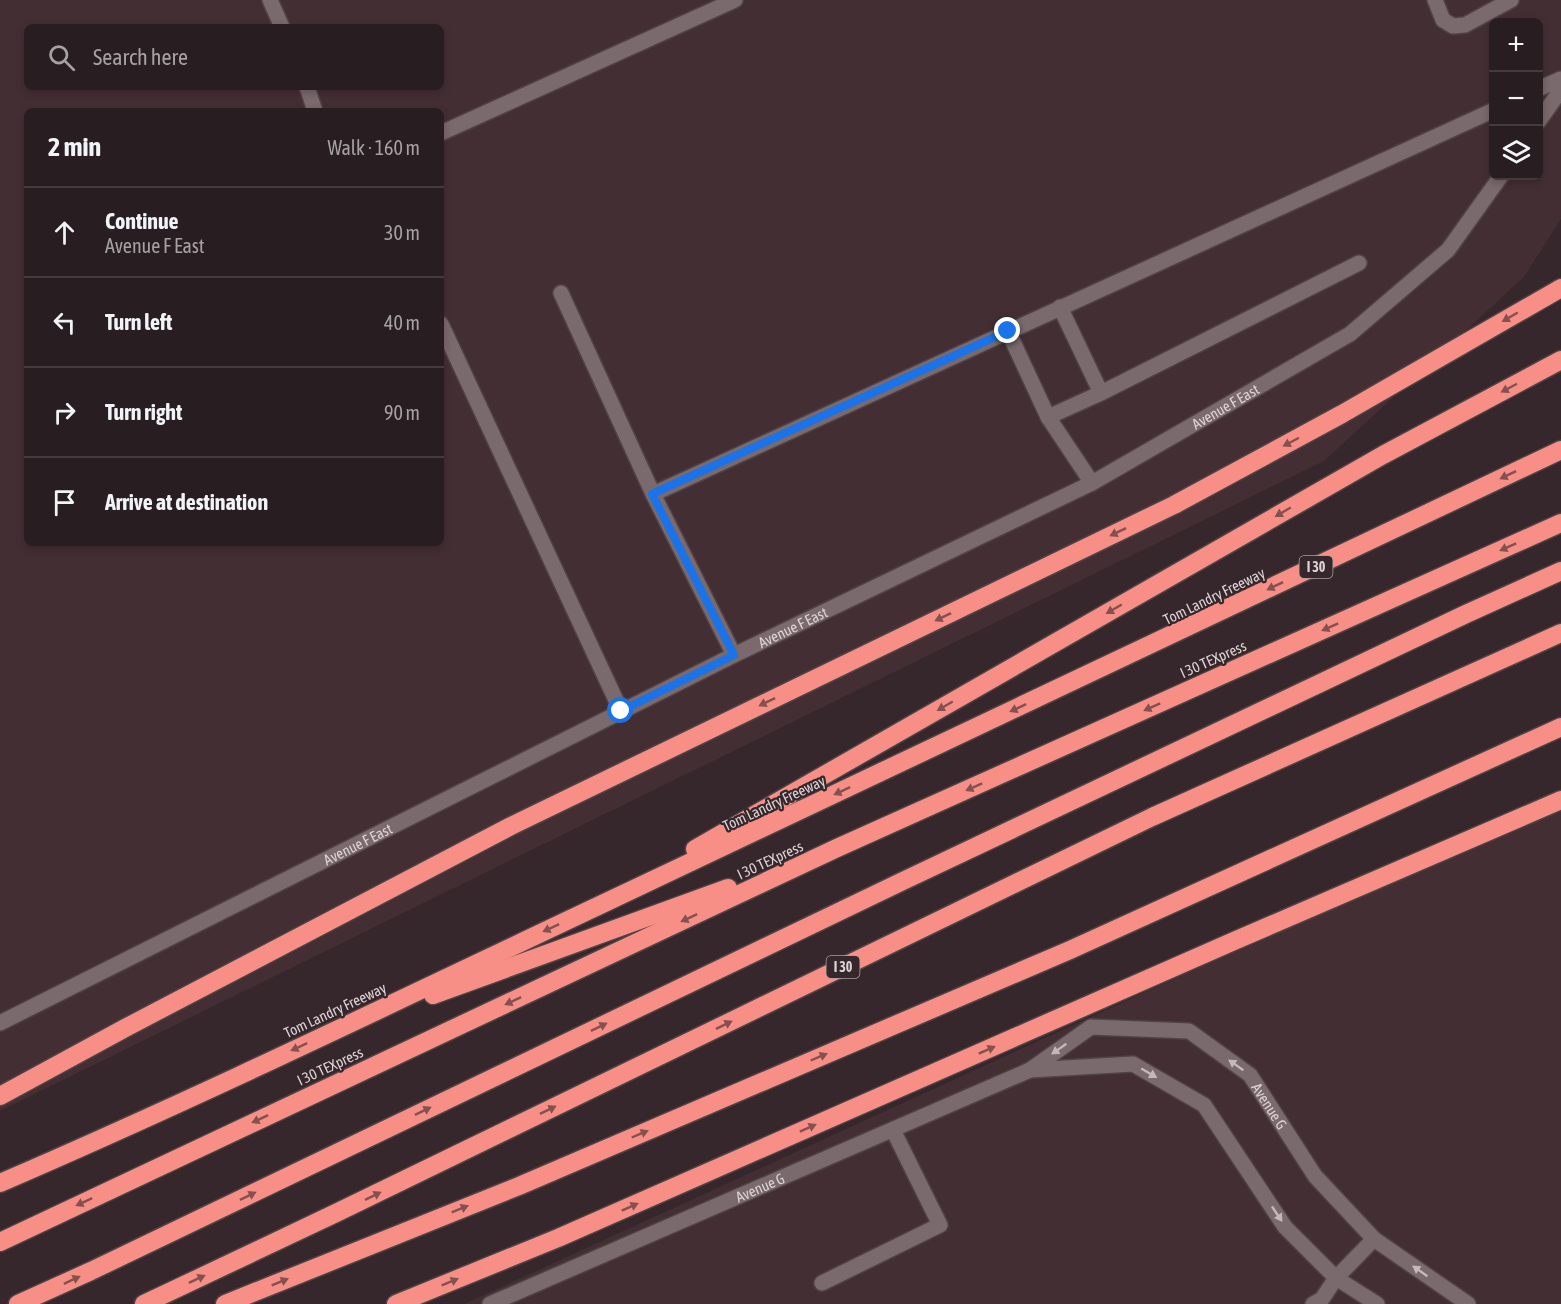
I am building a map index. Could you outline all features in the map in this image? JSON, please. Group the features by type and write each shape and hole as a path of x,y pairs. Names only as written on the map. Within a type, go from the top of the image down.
{"highway":[{"path":"0,1096 511,826 1174,505 1342,414 1561,288"},
{"path":"578,915 1383,455 1561,360"},
{"name":"Tom Landry Freeway","path":"0,1183 116,1133 1071,684 1561,450"},
{"name":"I 30 TEXpress","path":"0,1242 837,848 1561,523"},
{"path":"18,1304 102,1266 916,875 1561,571"},
{"name":"I 30","path":"144,1304 358,1203 1142,822 1556,636"},
{"path":"225,1304 519,1186 1059,954 1561,727"},
{"path":"396,1304 558,1238 1561,800"},
{"path":"324,1035 837,848"}],"street":[{"path":"270,0 281,24"},
{"path":"444,132 735,0"},
{"path":"1435,0 1443,20 1453,26 1465,25 1511,0"},
{"path":"1543,87 1561,79"},
{"path":"308,90 314,108"},
{"path":"1543,116 1561,90"},
{"path":"652,494 1489,112"},
{"name":"Avenue F East","path":"0,1023 734,655 1092,483 1350,334 1448,250 1498,180"},
{"path":"1048,417 1101,393 1359,263"},
{"path":"561,293 652,494 734,655"},
{"path":"1060,307 1101,393"},
{"path":"444,330 621,711"},
{"path":"1008,331 1048,417 1092,483"},
{"name":"Avenue G","path":"490,1304 1030,1070 1091,1027 1188,1031 1250,1075 1315,1176 1374,1239 1468,1304"},
{"name":"Avenue G","path":"1030,1070 1133,1064 1204,1105 1285,1227 1336,1278 1377,1304"},
{"path":"822,1283 940,1225 893,1130"},
{"path":"1313,1304 1322,1299 1336,1278 1374,1239"}],"shaded area":[{"path":"0,0 1561,0 1561,219 1524,277 1324,461 0,1111"},
{"path":"1561,801 1561,1304 464,1304 1558,803"}],"route":[{"path":"621,711 734,655 652,494 1008,331"}]}
